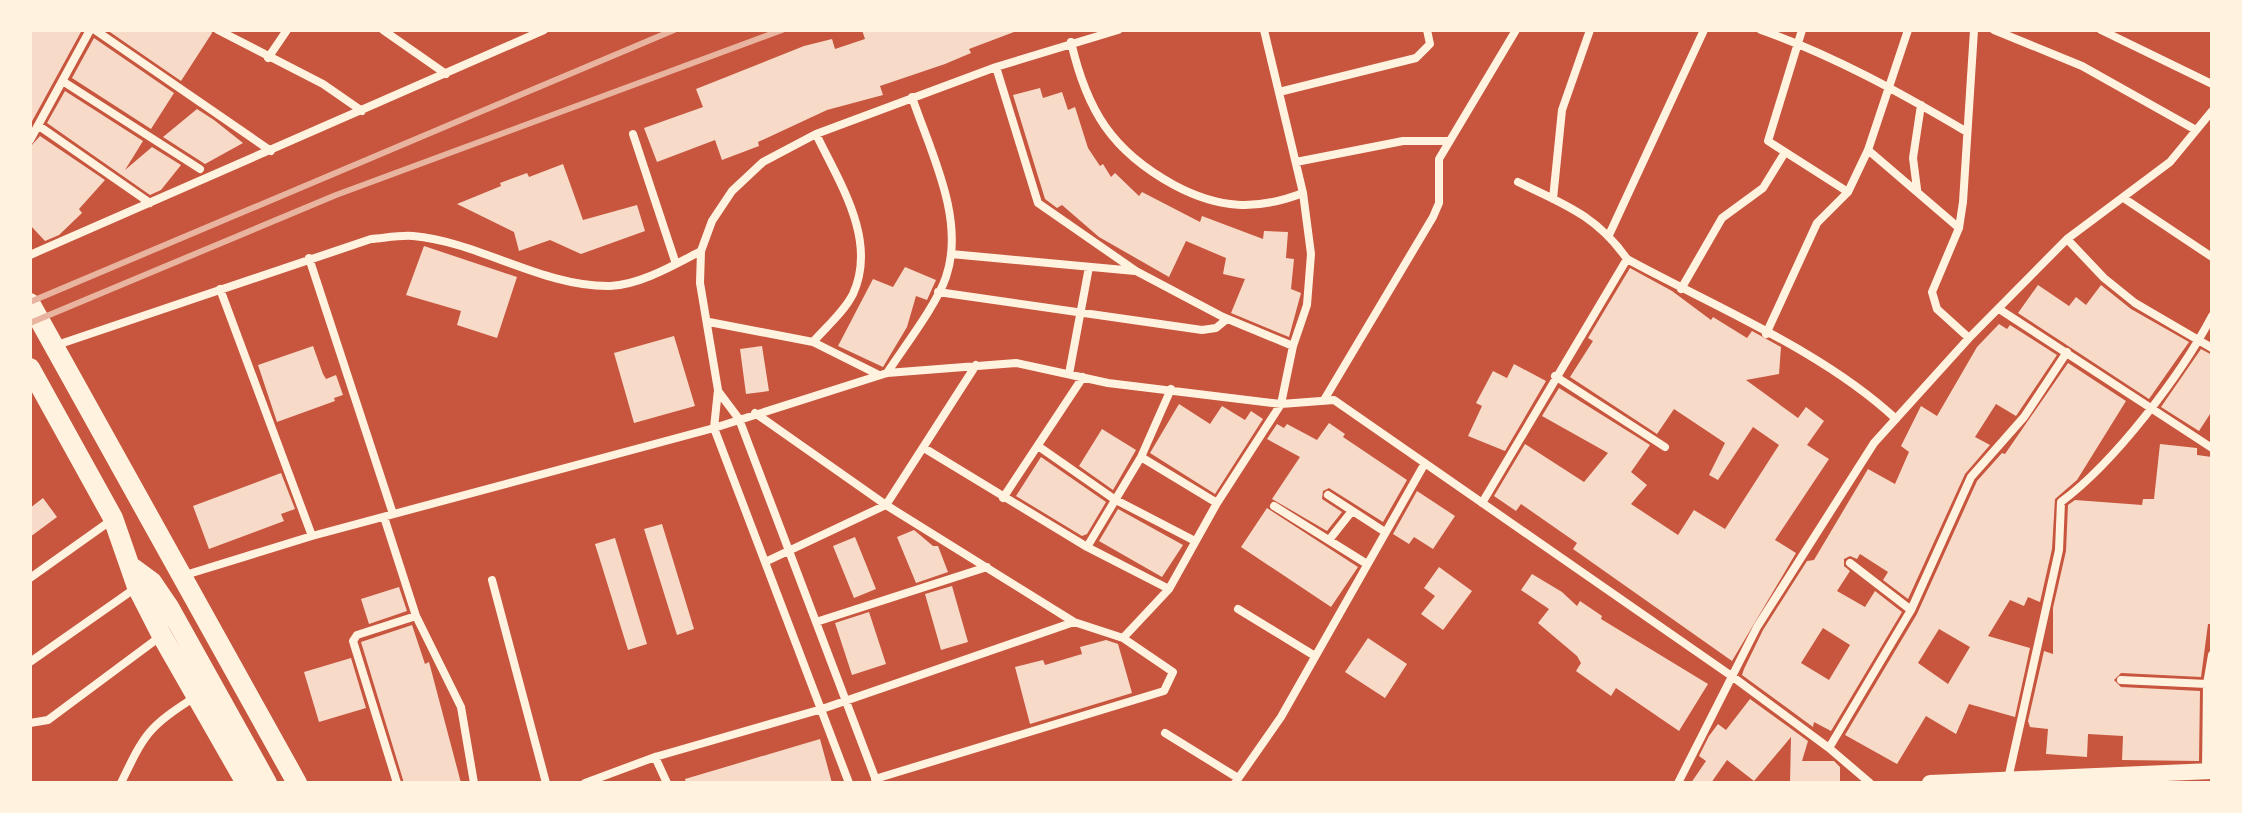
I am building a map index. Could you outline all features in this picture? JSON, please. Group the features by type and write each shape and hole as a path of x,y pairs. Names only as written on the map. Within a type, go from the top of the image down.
{"highway":[{"path":"30,303 297,783"},
{"path":"30,368 113,518 162,636 199,695 246,783"},
{"path":"135,577 152,582 169,607 267,783"}],"main road":[{"path":"1930,783 2209,771"}],"street":[{"path":"30,140 92,30 271,151"},
{"path":"268,58 287,30"},
{"path":"383,30 446,74"},
{"path":"30,255 544,30"},
{"path":"849,783 714,428 718,390 709,322 700,283 701,251 712,221 732,191 763,162 816,134 912,97 1071,42 1118,30"},
{"path":"1123,638 1169,589 1217,503 1281,404 1293,346 1307,305 1310,267 1303,193 1264,30"},
{"path":"1279,92 1416,58 1430,44 1427,30"},
{"path":"1324,400 1433,217 1439,203 1437,168 1448,141 1516,30"},
{"path":"1553,199 1562,110 1590,30"},
{"path":"1609,235 1704,30"},
{"path":"1761,30 1889,87 1967,132"},
{"path":"1802,30 1767,133 1768,141 1848,192"},
{"path":"1766,334 1817,223 1848,192 1868,150 1908,30"},
{"path":"1969,338 1932,302 1934,283 1959,228 1974,30"},
{"path":"1994,30 2082,66 2196,130"},
{"path":"2101,30 2212,84"},
{"path":"225,32 268,58 323,84 362,111"},
{"path":"1071,42 1092,107 1112,139 1145,169 1202,199 1228,205 1251,208 1303,193"},
{"path":"996,67 1038,203 1136,271 1227,319 1293,346"},
{"path":"64,82 200,169"},
{"path":"883,374 946,279 951,254 950,211 912,97"},
{"path":"1917,190 1913,158 1921,105"},
{"path":"1678,783 1757,627 1874,443 1969,338 2067,239 2125,199 2170,162 2212,111"},
{"path":"39,126 150,203"},
{"path":"633,134 676,264"},
{"path":"813,342 853,295 861,250 859,230 816,134"},
{"path":"1296,162 1403,141 1448,141"},
{"path":"1868,150 1959,228"},
{"path":"1681,289 1722,218 1763,188 1784,154"},
{"path":"1518,182 1589,217 1609,235 1627,259 1766,334 1871,396 1896,419"},
{"path":"2125,199 2212,257"},
{"path":"53,346 371,239 413,236 579,283 628,283 701,251"},
{"path":"2067,239 2104,278 2135,303 2212,348"},
{"path":"951,254 1136,271"},
{"path":"309,258 389,515 416,616 461,707 474,783"},
{"path":"1482,503 1627,259"},
{"path":"1069,374 1089,267"},
{"path":"220,289 312,536"},
{"path":"938,292 1202,330 1216,328 1227,319"},
{"path":"1999,309 2212,448"},
{"path":"2008,780 2059,550 2061,502 2082,486 2149,409 2200,339 2212,316"},
{"path":"709,322 813,342 883,374"},
{"path":"1829,748 1911,610 1971,477 2024,417 2067,352"},
{"path":"181,576 312,536 714,428 883,374 1016,363 1083,377 1281,404 1334,400 1733,677 1829,748 1870,783"},
{"path":"765,562 886,505 976,365"},
{"path":"1555,376 1665,447"},
{"path":"1003,498 1083,377"},
{"path":"1087,547 1141,457 1171,389"},
{"path":"718,390 739,419 876,781 1164,691 1173,672 1123,638 1074,622 886,505 755,413"},
{"path":"1038,446 1114,499 1195,541"},
{"path":"924,448 1087,547 1169,589"},
{"path":"1141,457 1217,503"},
{"path":"1165,733 1237,780 1281,717 1425,463"},
{"path":"1328,495 1385,532"},
{"path":"1274,506 1367,564"},
{"path":"1329,540 1352,511"},
{"path":"30,578 113,518"},
{"path":"1850,563 1911,610"},
{"path":"816,622 987,567"},
{"path":"30,662 135,577"},
{"path":"492,580 546,783"},
{"path":"1238,609 1315,656"},
{"path":"397,783 353,641 357,635 416,616"},
{"path":"585,783 655,757 822,709 1074,622"},
{"path":"30,723 48,720 162,636"},
{"path":"2209,771 2207,684 2212,655"},
{"path":"2121,680 2207,684"},
{"path":"121,783 143,736 161,719 199,695"},
{"path":"655,757 667,783"}],"building":[{"path":"30,30 82,30 30,125"},
{"path":"107,30 211,30 212,33 181,81"},
{"path":"862,30 1014,32 969,49 971,53 945,64 880,86 883,95 827,110 758,142 759,146 722,160 715,140 657,162 644,128 703,107 696,89 804,46 832,39 835,49 865,39"},
{"path":"94,38 174,93 151,129 72,78"},
{"path":"1040,88 1043,98 1062,92 1068,110 1075,107 1088,148 1100,166 1103,164 1111,177 1115,173 1139,196 1142,192 1200,222 1202,216 1263,239 1264,231 1288,232 1286,258 1294,259 1291,289 1301,293 1289,337 1231,313 1245,279 1223,274 1226,258 1186,241 1169,277 1099,237 1062,205 1057,208 1045,199 1013,95"},
{"path":"65,91 143,141 125,170 152,147 181,165 161,190 150,195 47,123"},
{"path":"197,109 243,143 205,164 163,137"},
{"path":"40,136 105,180 79,209 82,213 59,235 45,241 30,225 30,147"},
{"path":"563,164 583,220 637,205 645,231 581,254 550,240 519,251 514,232 457,204 501,186 500,183 527,173 529,177"},
{"path":"424,246 517,277 497,338 457,325 461,311 406,295"},
{"path":"905,267 936,280 927,300 916,296 907,327 883,367 838,346 873,279 893,287"},
{"path":"1630,268 1672,291 1711,320 1713,317 1747,338 1752,331 1781,347 1779,374 1746,380 1798,418 1806,407 1824,421 1807,445 1829,459 1775,540 1796,553 1732,661 1573,549 1577,543 1521,504 1516,511 1494,496 1525,444 1584,482 1608,453 1542,416 1559,388 1650,445 1631,472 1647,485 1631,504 1678,535 1694,510 1725,529 1779,445 1753,427 1718,480 1709,475 1725,443 1674,409 1657,434 1570,377 1593,341 1588,338"},
{"path":"2038,285 2069,306 2076,297 2086,305 2101,285 2131,309 2189,342 2149,399 2018,313"},
{"path":"1999,324 2007,329 2010,325 2057,355 2016,416 1996,404 1975,437 1990,445 1965,474 1908,599 1883,580 1888,572 1860,554 1857,559 1850,556 1844,559 1844,566 1850,571 1837,591 1865,607 1875,591 1902,612 1831,731 1814,722 1813,727 1742,675 1744,669 1763,630 1807,561 1814,560 1868,469 1895,484 1909,452 1901,446 1921,406 1937,416 1977,347","holes":["1823,628 1850,645 1829,680 1801,663"]},
{"path":"674,336 695,406 634,423 614,353"},
{"path":"313,346 326,379 336,375 343,395 334,398 335,401 277,422 258,365"},
{"path":"762,346 769,391 746,394 740,349"},
{"path":"2201,349 2212,355 2212,411 2199,431 2161,407"},
{"path":"2068,363 2126,401 2077,480 2055,499 2052,549 2040,602 2028,597 2024,606 2010,600 1988,636 2030,648 2015,717 1969,704 1956,734 1926,716 1897,764 1845,735 1917,614 1977,481 2002,453 2005,454","holes":["1939,629 1970,647 1948,684 1918,663"]},
{"path":"1514,364 1546,381 1505,451 1468,436 1482,406 1476,403 1493,371 1507,378"},
{"path":"1179,404 1210,424 1222,406 1245,420 1251,411 1263,419 1215,494 1150,453"},
{"path":"1329,423 1345,434 1343,437 1407,480 1383,522 1329,488 1323,491 1322,499 1342,512 1327,531 1272,499 1300,457 1267,439 1277,424 1284,428 1287,424 1317,440"},
{"path":"1102,429 1136,450 1113,490 1079,466"},
{"path":"2160,444 2197,448 2197,455 2212,457 2212,624 2208,624 2201,677 2121,673 2114,680 2121,687 2200,691 2199,761 2122,760 2123,736 2088,734 2087,757 2046,754 2048,729 2030,727 2028,721 2044,651 2053,654 2053,608 2066,551 2068,505 2075,500 2142,505 2143,499 2154,499"},
{"path":"1041,457 1106,502 1087,534 1082,536 1016,496"},
{"path":"281,473 295,509 281,514 284,521 209,549 193,506"},
{"path":"1417,491 1455,516 1433,549 1414,537 1409,544 1393,534"},
{"path":"43,498 57,517 30,537 30,508"},
{"path":"1267,508 1358,567 1331,607 1241,547"},
{"path":"1118,509 1183,545 1162,577 1099,541"},
{"path":"662,524 694,629 677,635 644,529"},
{"path":"914,530 933,546 938,546 948,572 916,583 897,537"},
{"path":"855,537 876,589 854,598 833,546"},
{"path":"615,538 647,644 628,650 595,544"},
{"path":"1439,567 1472,591 1443,630 1421,614 1435,596 1424,588"},
{"path":"1532,574 1562,592 1577,606 1580,601 1602,616 1601,619 1708,684 1679,731 1616,688 1611,696 1576,671 1581,663 1577,656 1538,623 1549,609 1521,590"},
{"path":"952,586 968,642 941,650 925,594"},
{"path":"399,587 407,611 369,624 361,599"},
{"path":"869,612 886,664 852,675 835,623"},
{"path":"412,625 425,664 429,662 461,783 404,783 361,642"},
{"path":"1368,638 1407,664 1385,698 1345,672"},
{"path":"1106,640 1118,644 1132,693 1030,724 1015,667 1043,660 1045,665 1082,654 1080,647"},
{"path":"351,658 366,708 319,722 304,672"},
{"path":"1750,699 1808,741 1802,761 1834,761 1840,767 1840,782 1790,783 1791,737 1754,781 1727,760 1711,783 1691,783 1706,761 1699,756 1709,736 1718,724 1726,730"},
{"path":"820,739 832,783 686,783 685,779"}],"railway":[{"path":"30,302 674,30"},
{"path":"30,323 336,195 782,30"}]}
